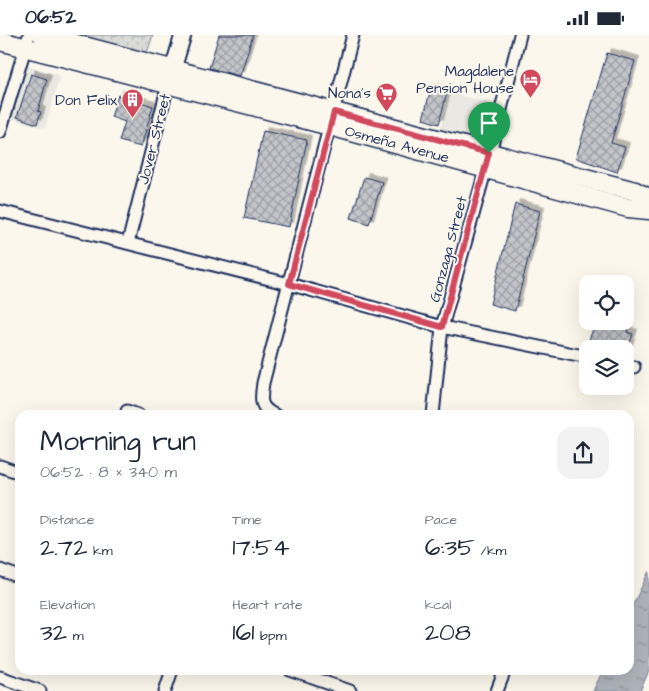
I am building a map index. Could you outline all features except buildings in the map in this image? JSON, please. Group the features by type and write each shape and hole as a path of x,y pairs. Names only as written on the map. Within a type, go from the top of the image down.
{"main road":[{"name":"Osmeña Avenue","path":"42,35 170,77"},
{"name":"Osmeña Avenue","path":"0,41 27,41 170,77 488,161 628,208 649,209"},
{"name":"Osmeña Avenue","path":"488,161 635,191 649,198"}],"street":[{"name":"Jover Street","path":"128,243 182,35"},
{"path":"266,410 260,401 263,383 354,35"},
{"name":"Gonzaga Street","path":"434,410 442,327 488,161 520,35"},
{"path":"0,132 27,41"},
{"path":"0,211 289,284 442,327 579,355"},
{"path":"0,466 15,471"},
{"path":"0,570 15,575"},
{"path":"164,691 170,675"},
{"path":"304,675 350,691"},
{"path":"497,691 503,675"},
{"path":"0,677 40,691"}],"shaded area":[{"path":"67,35 153,35 146,56"},
{"path":"25,65 60,75 45,128 10,118"},
{"path":"449,93 487,102 478,141 440,131"}],"water":[{"path":"649,571 649,671 640,691 593,691 601,675 634,675 634,602"}],"place":[{"name":"Magdalene Pension House","path":"530,99"},
{"name":"Nona's","path":"387,112"},
{"name":"Don Felix","path":"133,119"}],"route":[{"path":"334,112 489,153 442,327 289,284 334,112"}]}
